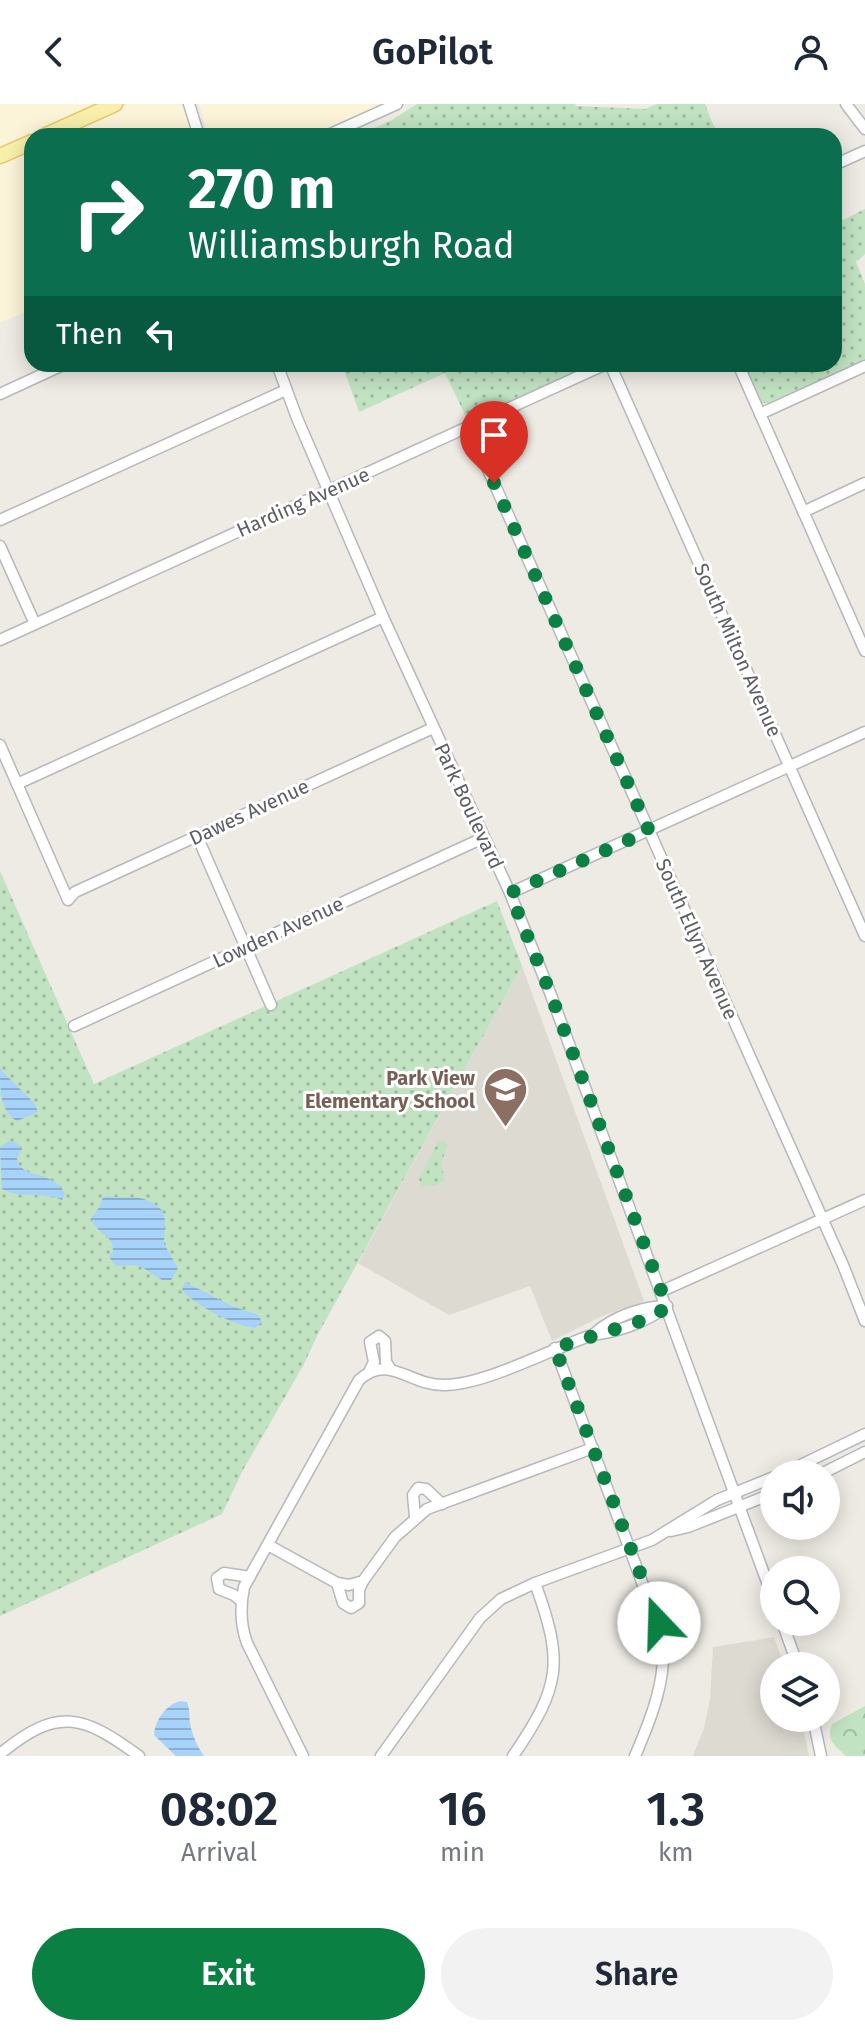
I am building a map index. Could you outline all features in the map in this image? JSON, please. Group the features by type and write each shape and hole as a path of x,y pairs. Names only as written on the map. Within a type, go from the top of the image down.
{"main road":[{"path":"62,128 115,104"},
{"path":"0,156 24,146"}],"street":[{"path":"189,104 196,128"},
{"path":"344,128 397,104"},
{"path":"846,104 865,129"},
{"path":"842,161 865,151"},
{"path":"760,414 865,366"},
{"path":"0,394 48,372"},
{"name":"Park Boulevard","path":"280,372 383,617 510,893 662,1291 760,1562"},
{"name":"Harding Avenue","path":"0,640 590,372"},
{"name":"South Milton Avenue","path":"612,372 865,936"},
{"path":"742,372 865,651"},
{"path":"0,520 286,390"},
{"name":"South Ellyn Avenue","path":"469,427 864,1313"},
{"path":"803,512 865,483"},
{"path":"0,546 35,624"},
{"path":"0,745 17,784 383,617"},
{"name":"Dawes Avenue","path":"17,784 68,900 75,892 433,728"},
{"path":"510,893 865,732"},
{"path":"197,836 271,1005"},
{"name":"Lowden Avenue","path":"74,1026 483,838"},
{"path":"662,1291 865,1200"},
{"path":"370,1370 391,1370 424,1384 461,1384 592,1335 654,1317 667,1306"},
{"path":"303,1756 247,1643 241,1623 241,1601 250,1577 359,1380 370,1370 374,1362 370,1342 379,1336 386,1343 386,1362 391,1370"},
{"path":"555,1348 659,1623 664,1647 656,1699 635,1756"},
{"path":"811,1460 865,1434"},
{"path":"337,1583 343,1603 351,1608 359,1603 363,1581 395,1537 415,1517 593,1448"},
{"path":"840,1464 865,1452"},
{"path":"669,1531 717,1500 760,1483"},
{"path":"415,1517 413,1495 418,1488 426,1489 442,1504"},
{"path":"381,1756 480,1618 501,1599 535,1583 760,1498"},
{"path":"268,1545 337,1583 349,1585 363,1581"},
{"path":"241,1601 219,1589 216,1581 224,1573 250,1577"},
{"path":"513,1756 545,1706 553,1671 552,1636 535,1583"},
{"path":"0,1754 39,1729 70,1721 98,1727 139,1756"},
{"path":"816,1732 821,1756"}],"shaded area":[{"path":"0,104 103,104 50,128 24,128 24,140 0,151"},
{"path":"128,104 184,104 192,128 76,128"},
{"path":"199,104 388,104 334,128 206,128"},
{"path":"24,152 24,312 0,323 0,163"},
{"name":"Park View Elementary School","path":"522,966 644,1301 600,1317 552,1341 530,1286 449,1315 358,1263"},
{"path":"774,1637 779,1652 760,1652 760,1732 804,1732 809,1756 693,1756 704,1728 710,1699 713,1647"}],"green space":[{"path":"417,104 575,104 645,109 657,104 705,104 716,128 374,128"},
{"path":"865,209 865,254 856,262 865,284 865,360 842,371 842,220"},
{"path":"345,372 575,372 468,421 445,373 359,412"},
{"path":"747,372 839,372 771,403 762,403"},
{"path":"0,871 94,1084 497,901 522,966 243,1470 222,1514 0,1616"},
{"path":"438,1142 448,1145 441,1163 445,1180 436,1185 422,1186 419,1179"},
{"path":"865,1706 865,1756 846,1756 835,1745 830,1732 840,1732 840,1720"}],"water":[{"path":"0,1069 35,1104 38,1112 17,1121 11,1117 2,1099"},
{"path":"10,1141 22,1149 17,1158 19,1165 60,1186 65,1194 62,1200 2,1189 0,1147"},
{"path":"103,1197 148,1200 162,1210 165,1220 164,1244 178,1268 171,1280 162,1280 137,1266 116,1266 109,1257 113,1252 111,1241 91,1219"},
{"path":"185,1282 232,1306 258,1315 262,1322 255,1328 247,1327 216,1314 182,1290"},
{"path":"180,1701 187,1702 192,1732 204,1756 176,1756 154,1735 162,1714"}],"place":[{"name":"Park View Elementary School","path":"506,1128"}],"route":[{"path":"494,483 649,831 510,893 667,1306 654,1317 555,1348 659,1623"}]}
